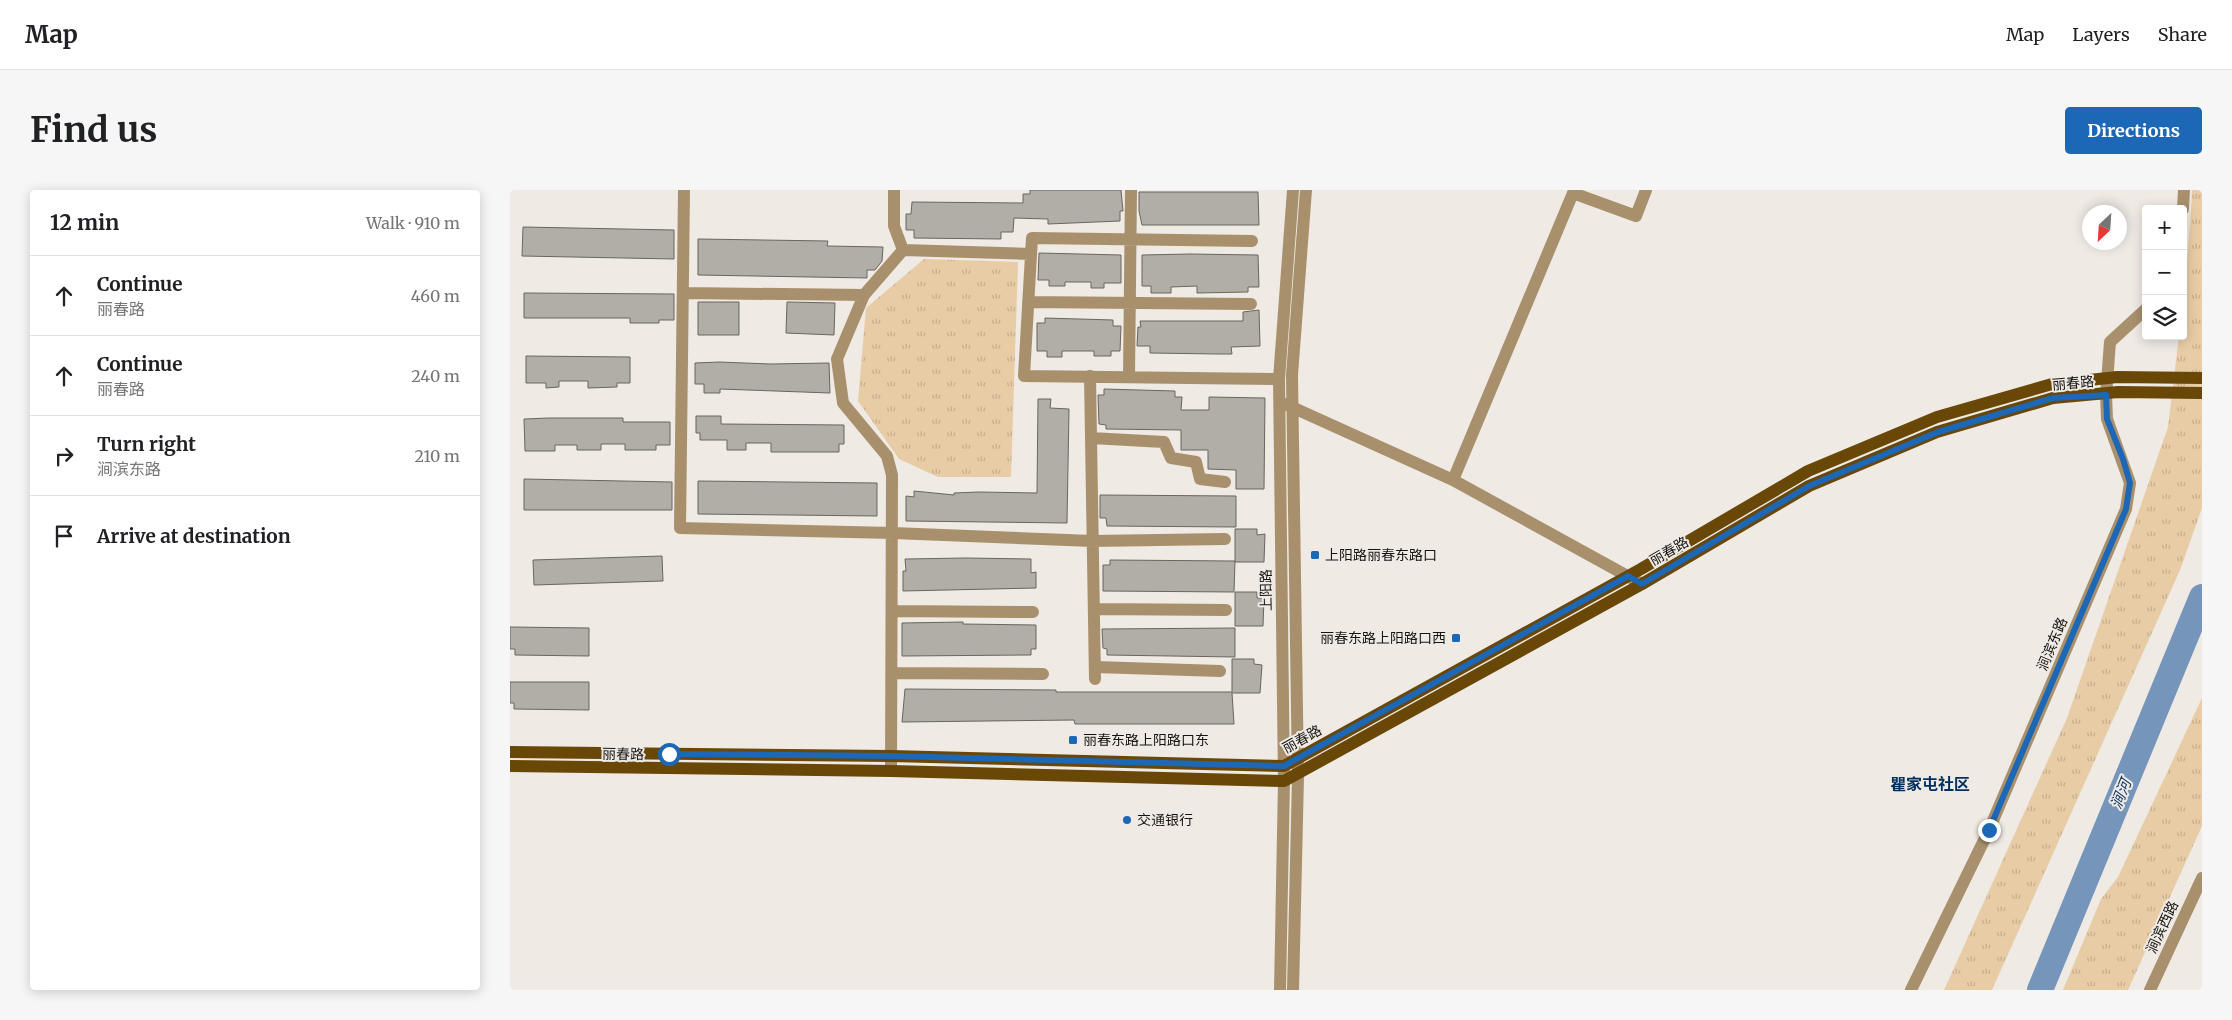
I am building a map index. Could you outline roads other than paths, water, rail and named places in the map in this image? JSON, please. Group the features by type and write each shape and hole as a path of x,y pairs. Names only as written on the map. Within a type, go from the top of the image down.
{"main road":[{"name":"丽春路","path":"510,752 891,756 1284,766 1628,576 1808,471 1937,417 2052,384 2112,378 2202,378"},
{"name":"丽春路","path":"510,766 891,771 1284,781 1642,584 1809,486 1938,432 2053,398 2112,394 2202,393"}],"street":[{"path":"684,190 680,528 893,533 1092,541 1225,539"},
{"path":"894,190 894,226 903,250"},
{"path":"1130,377 1131,190"},
{"name":"上阳路","path":"1280,990 1284,766 1278,400 1293,190"},
{"path":"1293,990 1298,759 1292,375 1306,190"},
{"path":"1453,480 1569,191 1636,216 1646,190"},
{"path":"2183,205 2184,190"},
{"path":"1252,241 1032,238 1024,376 1279,379"},
{"path":"903,250 1031,254"},
{"path":"891,771 893,673 892,475 886,456 843,403 837,359 864,294 903,250"},
{"path":"682,293 864,294"},
{"path":"1028,302 1251,304"},
{"name":"涧滨东路","path":"1911,990 1989,830 2126,509 2130,483 2123,459 2107,419 2112,394 2110,342 2142,313"},
{"path":"1090,376 1095,673 1220,671"},
{"path":"1278,400 1453,480 1642,584"},
{"path":"1091,438 1164,442 1171,458 1196,462 1200,478 1225,482"},
{"path":"1094,609 1226,610"},
{"path":"893,611 1032,612"},
{"path":"893,673 1043,674"},
{"name":"涧滨西路","path":"2150,990 2202,878"}],"waterway":[{"name":"涧河","path":"2040,990 2202,597"}],"place":[{"name":"上阳路丽春东路口","path":"1315,555"},
{"name":"丽春东路上阳路口西","path":"1456,638"},
{"name":"丽春东路上阳路口东","path":"1073,740"},
{"name":"交通银行","path":"1127,820"}],"district":[{"name":"瞿家屯社区","path":"1930,784"}]}
